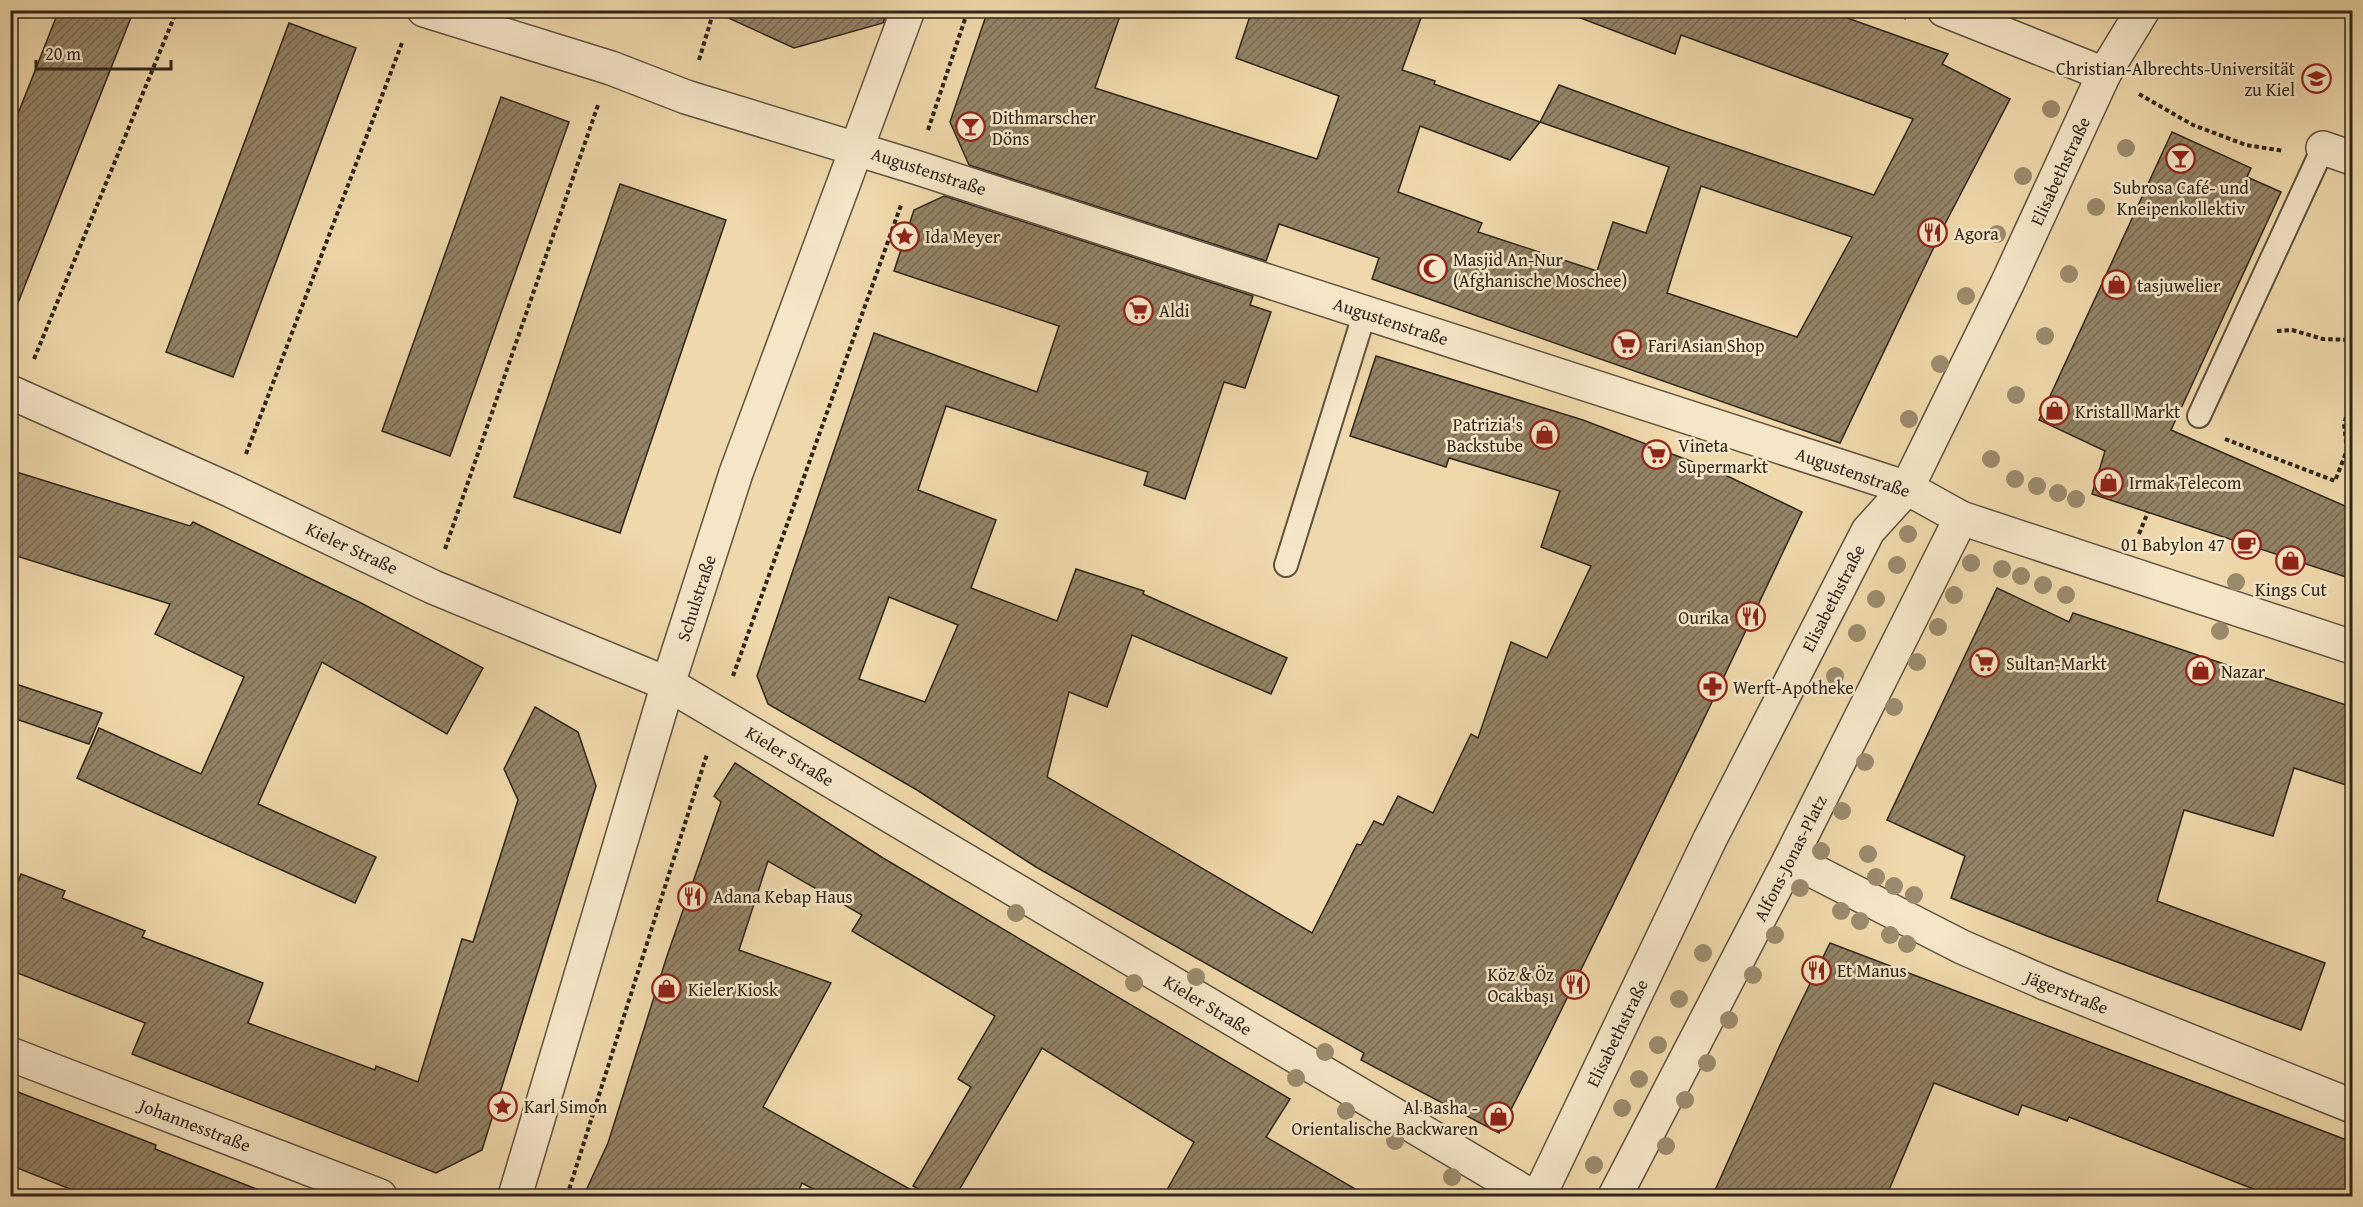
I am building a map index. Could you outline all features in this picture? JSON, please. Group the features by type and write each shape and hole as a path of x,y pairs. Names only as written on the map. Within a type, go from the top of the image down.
{"street":[{"name":"Schulstraße","path":"515,1197 668,684 736,473 908,10"},
{"path":"1944,10 2104,74"},
{"name":"Elisabethstraße","path":"1539,1197 1710,839 1868,531 1907,488 2007,284 2104,74 2143,10"},
{"name":"Augustenstraße","path":"415,22 610,68 686,97 915,167 1907,488 1961,518 2352,647"},
{"name":"Kieler Straße","path":"14,393 232,491 433,587 668,684 1531,1197"},
{"name":"Alfons-Jonas-Platz","path":"1616,1197 1790,859 1961,518"},
{"name":"Jägerstraße","path":"1790,859 1962,946 2045,983 2352,1106"},
{"name":"Johannesstraße","path":"10,1054 380,1197"}],"lane":[{"path":"2199,416 2239,328 2338,153"},
{"path":"1286,565 1365,312"}],"path":[{"path":"14,393 177,10"},
{"path":"686,97 714,10"},
{"path":"567,1197 719,714 915,167 968,10"},
{"path":"232,491 415,22"},
{"path":"433,587 610,68"},
{"path":"2104,74 2193,125 2246,145 2286,151 2338,153"},
{"path":"2239,328 2263,333 2292,330 2323,339 2352,340"},
{"path":"2199,416 2204,431 2335,481 2347,450 2344,424 2352,397"}],"building":[{"path":"59,10 134,10 12,318 10,317 10,134"},
{"path":"711,10 887,10 887,12 883,23 794,48"},
{"path":"988,10 1122,10 1095,88 1317,159 1339,96 1236,58 1252,10 1424,10 1402,70 1435,81 1434,84 1540,122 1559,85 1681,130 1874,195 1913,119 1681,35 1675,54 1570,14 1570,10 1825,10 1948,54 1942,64 2010,99 1947,220 1840,443 1372,279 1379,258 1279,224 1266,261 969,165 950,122","holes":["1540,122 1669,167 1646,233 1613,222 1597,271 1478,232 1482,223 1398,192 1420,126 1510,160","1701,186 1852,237 1797,337 1667,293"]},
{"path":"289,23 356,48 233,377 166,352"},
{"path":"501,97 569,122 450,456 382,431"},
{"path":"2172,132 2251,168 2247,177 2281,192 2171,430 2352,509 2352,579 2092,494 2105,451 2039,420"},
{"path":"620,184 726,220 620,533 514,497"},
{"path":"944,196 1253,296 1250,305 1271,312 1245,388 1224,382 1185,499 1144,485 1148,472 946,406 918,490 996,520 971,588 1057,621 1076,569 1144,591 1143,594 1287,658 1271,694 1132,635 1107,707 1069,692 1047,777 1312,933 1357,844 1361,845 1374,821 1383,825 1398,796 1433,813 1471,734 1478,738 1511,642 1547,658 1591,566 1541,547 1560,491 1449,458 1446,467 1350,436 1376,356 1583,420 1719,472 1802,512 1701,725 1499,1133 1361,1060 1364,1053 1036,867 917,790 768,704 757,676 874,333 1037,392 1059,326 894,271 914,210","holes":["889,597 958,625 925,702 859,679"]},
{"path":"10,470 190,526 193,522 361,603 483,668 447,734 322,662 258,804 376,857 355,903 77,778 99,728 201,774 244,677 155,634 170,604 10,554"},
{"path":"1997,588 2069,622 2073,613 2352,707 2352,787 2294,768 2273,836 2184,810 2157,901 2325,963 2301,1030 1951,898 1965,856 1887,820"},
{"path":"10,682 102,713 89,744 10,717"},
{"path":"535,707 578,732 596,786 482,1150 436,1173 132,1054 145,1023 10,970 10,902 21,874 65,891 62,898 145,931 142,937 263,983 248,1023 375,1070 376,1066 418,1082 462,939 473,942 518,800 504,769"},
{"path":"735,763 883,858 1290,1099 1266,1137 1369,1197 1163,1197 1194,1142 1042,1048 955,1197 932,1197 913,1186 971,1087 958,1079 995,1016 852,931 862,915 768,861 739,950 831,983 763,1107 924,1197 828,1197 802,1183 796,1197 583,1197 608,1143 667,956 721,802 714,796"},
{"path":"1830,943 2352,1142 2352,1197 2274,1197 2069,1117 2067,1121 2022,1105 2018,1115 1934,1083 1886,1197 1712,1197 1780,1045"},
{"path":"10,1089 156,1145 155,1149 269,1194 268,1197 90,1197 10,1165"}],"place":[{"name":"Christian-Albrechts-Universität zu Kiel","path":"2316,78"},
{"name":"Dithmarscher Döns","path":"971,127"},
{"name":"Subrosa Café- und Kneipenkollektiv","path":"2181,158"},
{"name":"Agora","path":"1933,233"},
{"name":"Ida Meyer","path":"904,236"},
{"name":"Masjid An-Nur (Afghanische Moschee)","path":"1432,269"},
{"name":"tasjuwelier","path":"2116,285"},
{"name":"Aldi","path":"1138,310"},
{"name":"Fari Asian Shop","path":"1627,345"},
{"name":"Kristall Markt","path":"2054,411"},
{"name":"Patrizia's Backstube","path":"1544,434"},
{"name":"Vineta Supermarkt","path":"1657,455"},
{"name":"Irmak Telecom","path":"2108,482"},
{"name":"01 Babylon 47","path":"2246,544"},
{"name":"Kings Cut","path":"2291,560"},
{"name":"Ourika","path":"1750,617"},
{"name":"Sultan-Markt","path":"1985,663"},
{"name":"Nazar","path":"2200,671"},
{"name":"Werft-Apotheke","path":"1712,687"},
{"name":"Adana Kebap Haus","path":"692,896"},
{"name":"Et Manus","path":"1816,970"},
{"name":"Köz & Öz Ocakbaşı","path":"1575,984"},
{"name":"Kieler Kiosk","path":"667,989"},
{"name":"Karl Simon","path":"503,1106"},
{"name":"Al Basha - Orientalische Backwaren","path":"1499,1117"}]}
